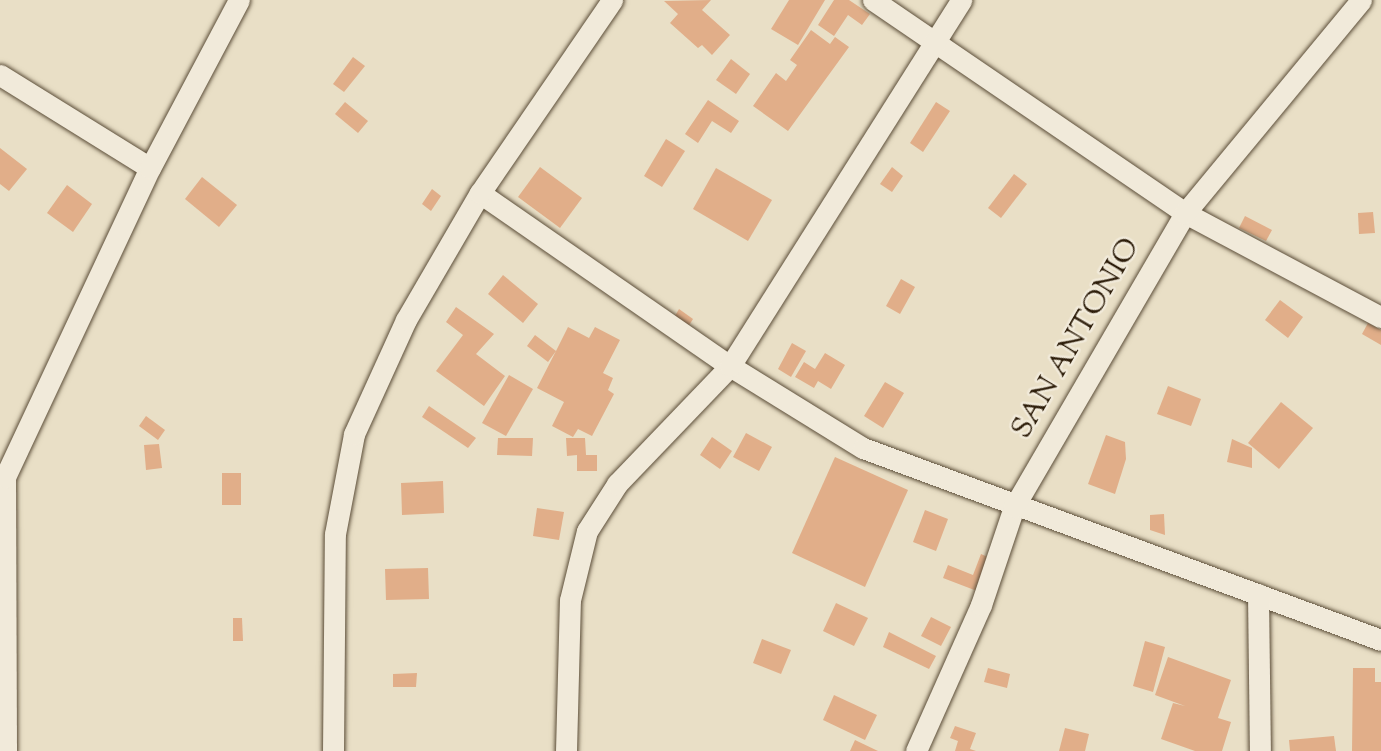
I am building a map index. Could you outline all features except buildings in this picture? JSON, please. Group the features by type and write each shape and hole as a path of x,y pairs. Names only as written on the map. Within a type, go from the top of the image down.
{"street":[{"path":"6,751 3,618 5,477 150,168 239,0"},
{"path":"333,751 335,534 354,434 406,320 480,193 612,0"},
{"path":"873,0 932,44 1185,213 1381,317"},
{"path":"566,751 570,600 587,531 617,484 730,366 961,0"},
{"name":"SAN ANTONIO","path":"916,751 981,604 1014,507 1185,213 1361,0"},
{"path":"0,75 150,168"},
{"path":"480,193 730,366 863,448 1014,507 1381,640"},
{"path":"1258,594 1260,751"}]}
